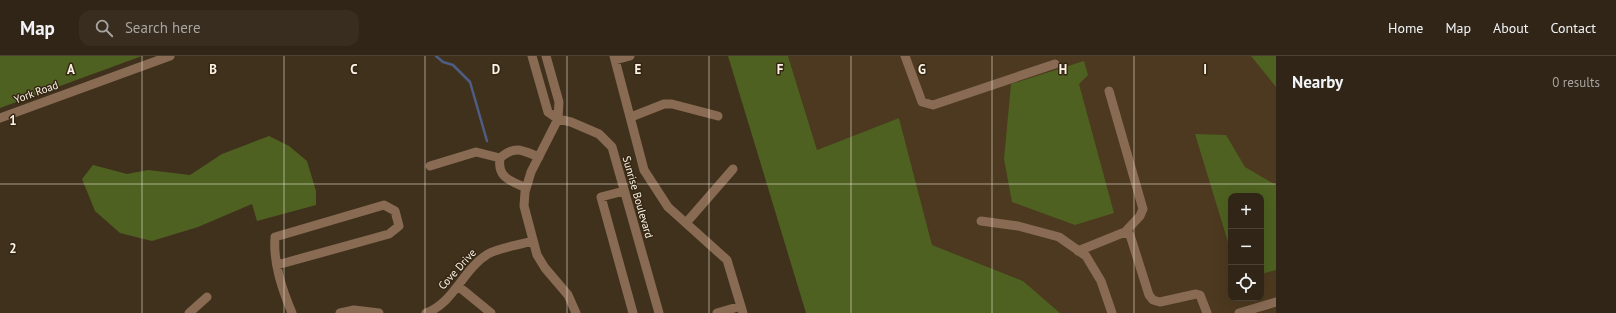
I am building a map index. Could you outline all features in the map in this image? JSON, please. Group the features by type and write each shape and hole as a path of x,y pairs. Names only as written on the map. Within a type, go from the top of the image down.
{"street":[{"name":"York Road","path":"0,118 170,56"},
{"path":"532,56 548,112 558,119"},
{"path":"546,56 559,102 558,119 531,172 526,188 524,206 532,241 537,255 545,268 568,295 576,313"},
{"path":"630,56 615,58 644,170 668,207 727,260 742,310 717,313"},
{"path":"905,56 922,102 933,105 1055,64"},
{"path":"1078,250 1125,232 1140,216 1143,210 1109,91"},
{"path":"631,117 664,104 672,104 718,116"},
{"name":"Sunrise Boulevard","path":"558,119 571,122 599,134 612,146 659,313"},
{"path":"526,188 508,180 502,173 499,164 500,158 508,151 520,149 539,157"},
{"path":"430,166 476,152 500,158"},
{"path":"686,223 733,169"},
{"path":"624,191 601,197 632,313"},
{"path":"277,264 389,234 399,226 395,211 384,206 275,237 274,251 277,264 284,294 292,313"},
{"path":"981,221 1018,226 1059,237 1078,250 1086,256 1101,281 1112,313"},
{"path":"1125,232 1130,235 1149,295 1153,300 1160,302 1196,294 1200,295 1207,313"},
{"name":"Cove Drive","path":"426,313 432,311 441,304 469,272 489,253 532,241"},
{"path":"458,286 491,313"},
{"path":"189,313 207,298"},
{"path":"1239,313 1276,302"},
{"path":"340,313 354,310 379,313"}],"shaded area":[{"path":"788,56 1276,56 1276,313 1060,313 1023,281 932,245 899,118 817,150"}],"green space":[{"path":"0,56 142,56 0,108"},
{"path":"728,56 788,56 817,150 899,118 932,245 1023,281 1060,313 806,313"},
{"path":"1251,56 1276,56 1276,87"},
{"path":"1084,61 1088,75 1079,84 1114,213 1075,225 1012,202 1004,159 1011,84"},
{"path":"1195,134 1226,135 1245,167 1276,185 1276,270 1264,273 1264,193 1228,193 1228,242"},
{"path":"269,136 289,146 307,161 316,191 316,205 257,221 252,204 198,227 152,241 120,233 95,211 82,179 93,165 127,174 148,170 190,175 222,154"}],"waterway":[{"path":"436,56 443,62 453,65 470,82 487,141"}]}
